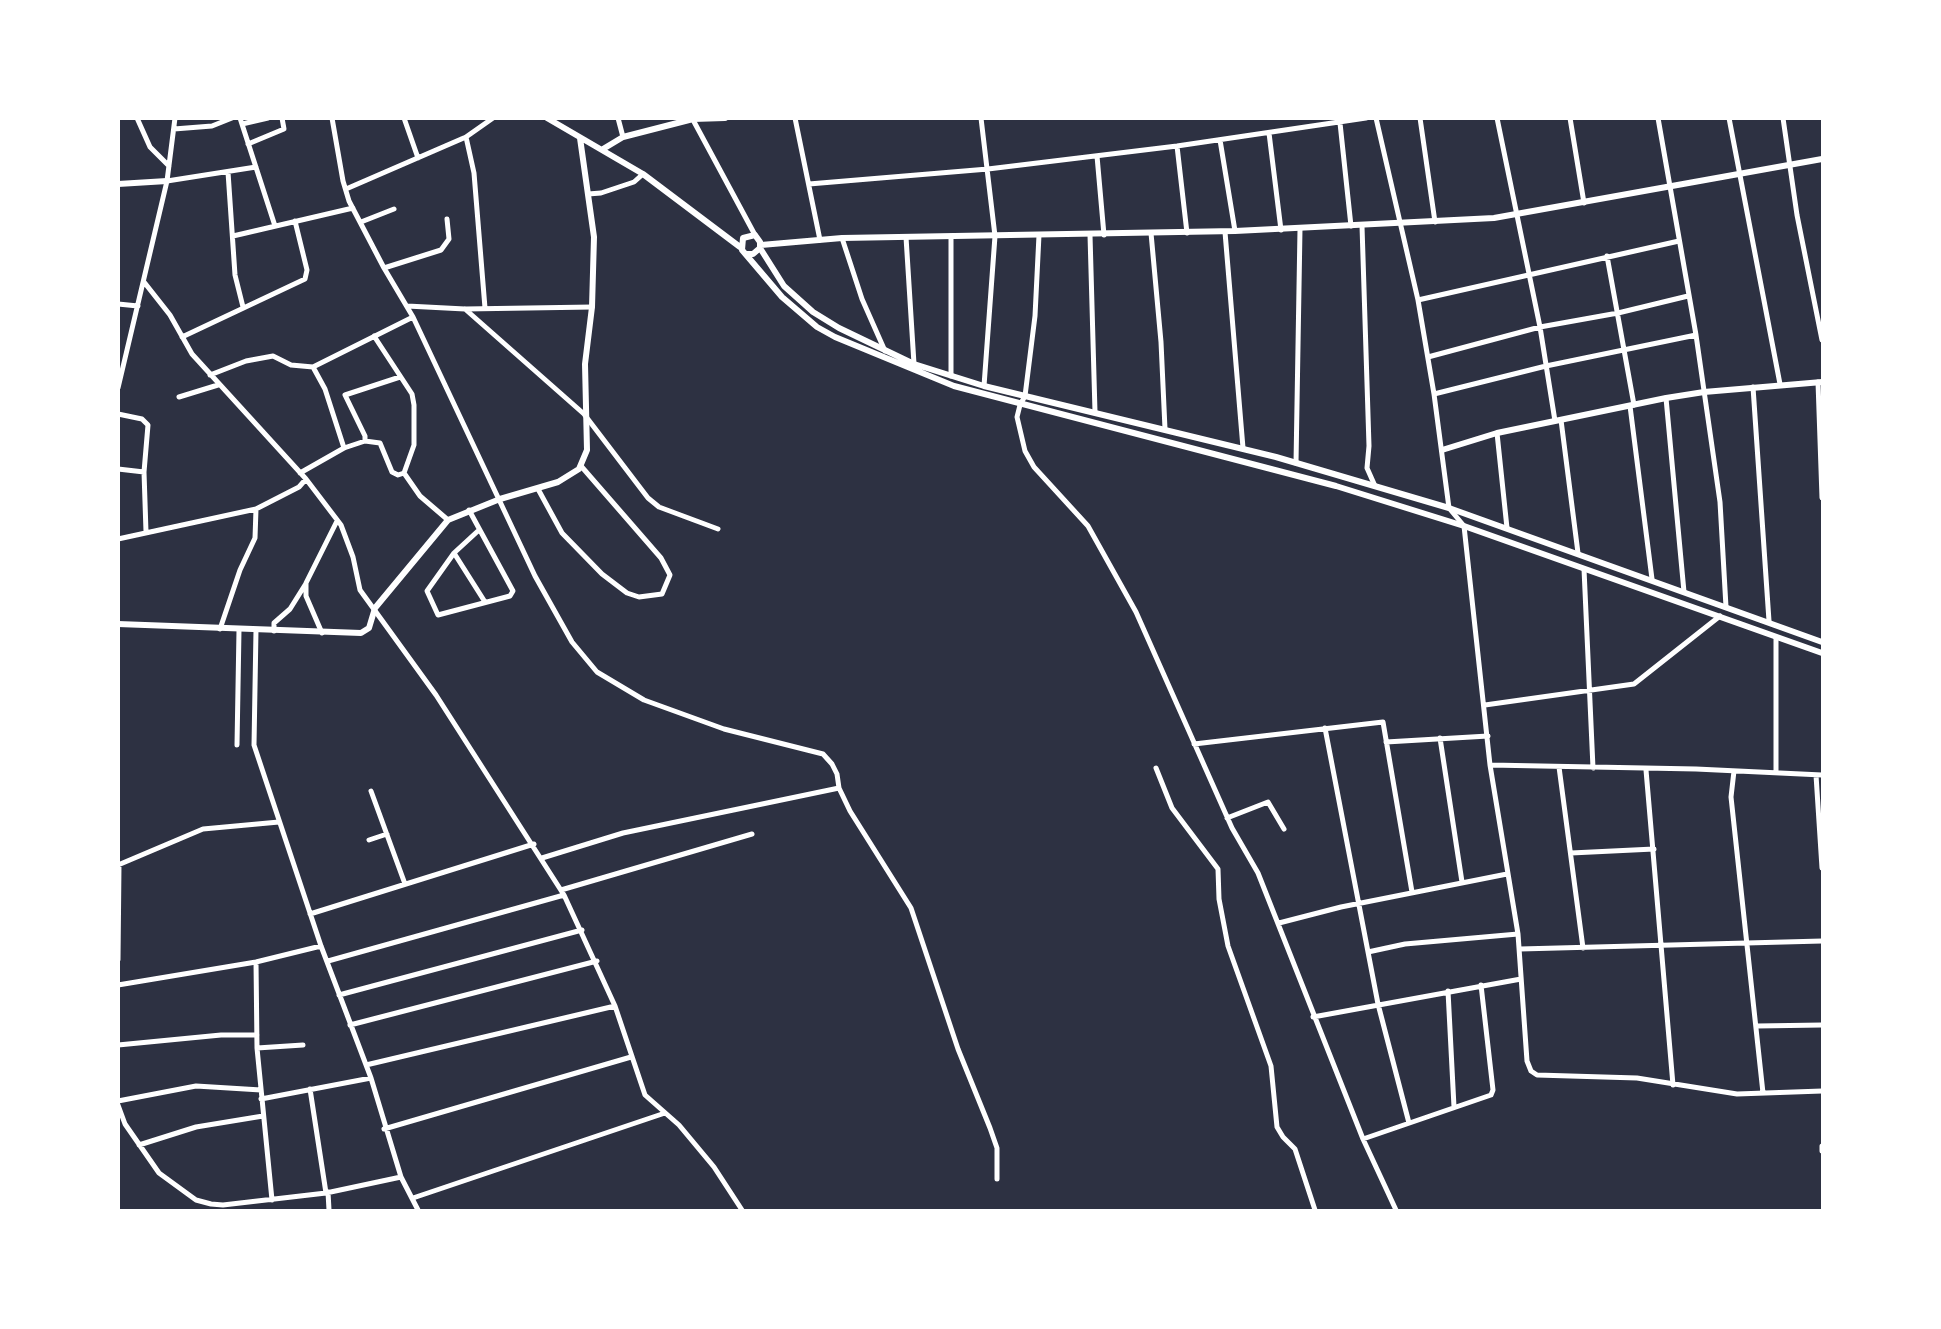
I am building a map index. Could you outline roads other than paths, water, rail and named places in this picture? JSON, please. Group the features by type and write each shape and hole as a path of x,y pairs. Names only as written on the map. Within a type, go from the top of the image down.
{"street":[{"path":"137,118 150,147 169,166"},
{"path":"118,388 167,181 175,118"},
{"path":"174,129 212,126 232,118"},
{"path":"268,118 241,121 275,226"},
{"path":"248,144 284,129 282,118"},
{"path":"332,118 346,189 353,208 413,317 553,612 572,642 597,672 644,700 724,729 823,754 837,774 839,788 850,811 911,908 958,1049 997,1148 997,1179"},
{"path":"404,118 418,158"},
{"path":"346,189 466,137 493,118"},
{"path":"548,118 643,174 740,247 797,313 836,337 954,386 1020,405 1251,463 1464,526 1822,653"},
{"path":"618,118 623,137"},
{"path":"603,149 623,137 692,119 725,118"},
{"path":"795,118 820,240"},
{"path":"981,118 996,236 984,386"},
{"path":"1318,118 1321,126"},
{"path":"809,184 988,169 1177,146 1366,118"},
{"path":"1376,118 1418,300 1434,394 1449,508 1464,526 1490,765 1520,949 1527,1061 1531,1071 1538,1075 1637,1078 1737,1094 1822,1091"},
{"path":"1420,118 1435,222"},
{"path":"1497,118 1558,420 1578,553"},
{"path":"1570,118 1584,203"},
{"path":"1658,118 1696,336 1720,502 1726,607"},
{"path":"1729,118 1780,384"},
{"path":"1783,118 1789,166 1822,340"},
{"path":"692,119 784,286 803,304 839,328 885,351 914,364 984,386 1243,448 1449,508 1769,621 1822,642"},
{"path":"1340,123 1351,226"},
{"path":"1269,133 1281,230"},
{"path":"466,137 474,173 485,308"},
{"path":"118,624 219,630 361,633 369,628 375,609 448,520 500,499 538,489 572,474 582,465 587,450 584,414 585,364 592,307 594,237 580,138"},
{"path":"1220,140 1235,231"},
{"path":"1177,146 1187,233"},
{"path":"1097,156 1104,235"},
{"path":"747,254 753,254 760,246 842,238 1225,232 1401,224 1518,215 1822,161"},
{"path":"118,184 167,181 255,167"},
{"path":"228,172 235,275 243,307"},
{"path":"588,194 602,193 634,182 643,174"},
{"path":"233,236 353,208"},
{"path":"361,222 394,209"},
{"path":"384,268 441,250 449,239 447,219"},
{"path":"182,337 299,283 308,275 295,221"},
{"path":"1362,225 1369,446 1366,468 1375,486"},
{"path":"1296,463 1300,229"},
{"path":"1225,232 1243,448"},
{"path":"1151,233 1161,342 1165,429"},
{"path":"740,247 745,236 755,235"},
{"path":"1039,235 1035,316 1025,396 1017,417 1024,451 1034,466 1088,526 1113,567 1136,612 1227,818 1258,873 1313,1017 1363,1139 1396,1210"},
{"path":"1090,235 1095,412"},
{"path":"951,236 951,376"},
{"path":"906,237 914,364"},
{"path":"842,238 862,299 885,351"},
{"path":"1418,300 1678,241"},
{"path":"1607,256 1625,348 1652,579"},
{"path":"144,282 218,385 306,479 338,521 346,534 360,590 436,695 534,844 563,893 597,961 645,1095 665,1113 714,1167 742,1210"},
{"path":"1428,357 1540,327 1618,313 1688,296"},
{"path":"118,304 138,306"},
{"path":"407,306 465,309 592,307"},
{"path":"465,309 584,414 648,498 659,507 718,529"},
{"path":"210,375 246,361 273,356 291,365 313,367 413,317"},
{"path":"300,473 344,448 365,441 380,443 392,472 398,476 404,473 414,445 412,394 374,336"},
{"path":"1434,394 1625,348 1696,336"},
{"path":"313,367 325,389 344,448"},
{"path":"365,441 365,436 345,395 400,377"},
{"path":"1442,450 1497,433 1666,398 1780,384 1820,382 1822,498"},
{"path":"179,397 218,385"},
{"path":"1753,387 1769,621"},
{"path":"1666,398 1684,592"},
{"path":"118,414 146,421 148,428 144,472 146,532"},
{"path":"1497,433 1507,528"},
{"path":"538,489 562,533 602,574 627,592 639,597 662,594 670,575 661,558 582,465"},
{"path":"118,469 144,472"},
{"path":"404,473 420,496 448,520"},
{"path":"118,539 256,509 299,487 306,479"},
{"path":"219,630 240,570 255,538 256,509"},
{"path":"469,510 513,591 510,596 438,615 427,591 454,553 479,530"},
{"path":"274,631 274,623 290,609 306,584 338,521"},
{"path":"454,553 485,602"},
{"path":"1584,568 1593,768"},
{"path":"306,584 306,596 322,633"},
{"path":"1485,705 1634,684 1720,616"},
{"path":"237,745 239,630"},
{"path":"256,630 254,745 321,946 371,1078 384,1129 401,1177 418,1210"},
{"path":"1776,637 1776,773"},
{"path":"1194,744 1383,722 1412,892"},
{"path":"1325,728 1378,1004 1409,1123"},
{"path":"1386,742 1488,736"},
{"path":"1440,738 1462,882"},
{"path":"1490,765 1819,775 1822,868"},
{"path":"1559,767 1583,948"},
{"path":"1156,768 1172,808 1218,869 1219,899 1228,946 1271,1066 1277,1127 1295,1149 1315,1210"},
{"path":"1646,770 1674,1085"},
{"path":"1734,771 1731,797 1763,1093"},
{"path":"542,858 623,833 839,788"},
{"path":"371,791 405,884"},
{"path":"1227,818 1268,802 1284,829"},
{"path":"118,960 119,865 204,829 279,822"},
{"path":"369,840 387,834"},
{"path":"328,961 563,893 752,834"},
{"path":"310,914 534,844"},
{"path":"1571,853 1654,849"},
{"path":"1279,923 1412,892 1507,874"},
{"path":"339,995 582,930"},
{"path":"1368,952 1405,944 1518,934"},
{"path":"1520,949 1822,941"},
{"path":"118,985 256,962 321,946"},
{"path":"350,1025 597,961"},
{"path":"256,962 257,1048 272,1200"},
{"path":"1313,1017 1521,979"},
{"path":"1363,1139 1491,1095 1493,1090 1481,986"},
{"path":"1448,991 1454,1107"},
{"path":"366,1065 615,1006"},
{"path":"1757,1026 1822,1025"},
{"path":"118,1045 221,1035 257,1035"},
{"path":"257,1048 303,1045"},
{"path":"384,1129 631,1057"},
{"path":"261,1099 371,1078"},
{"path":"261,1090 196,1086 118,1103 125,1124 159,1173 196,1200 223,1205 272,1200 401,1177"},
{"path":"310,1089 330,1210"},
{"path":"413,1198 665,1113"},
{"path":"139,1145 196,1127 263,1116"},
{"path":"1822,1146 1822,1151"}]}
